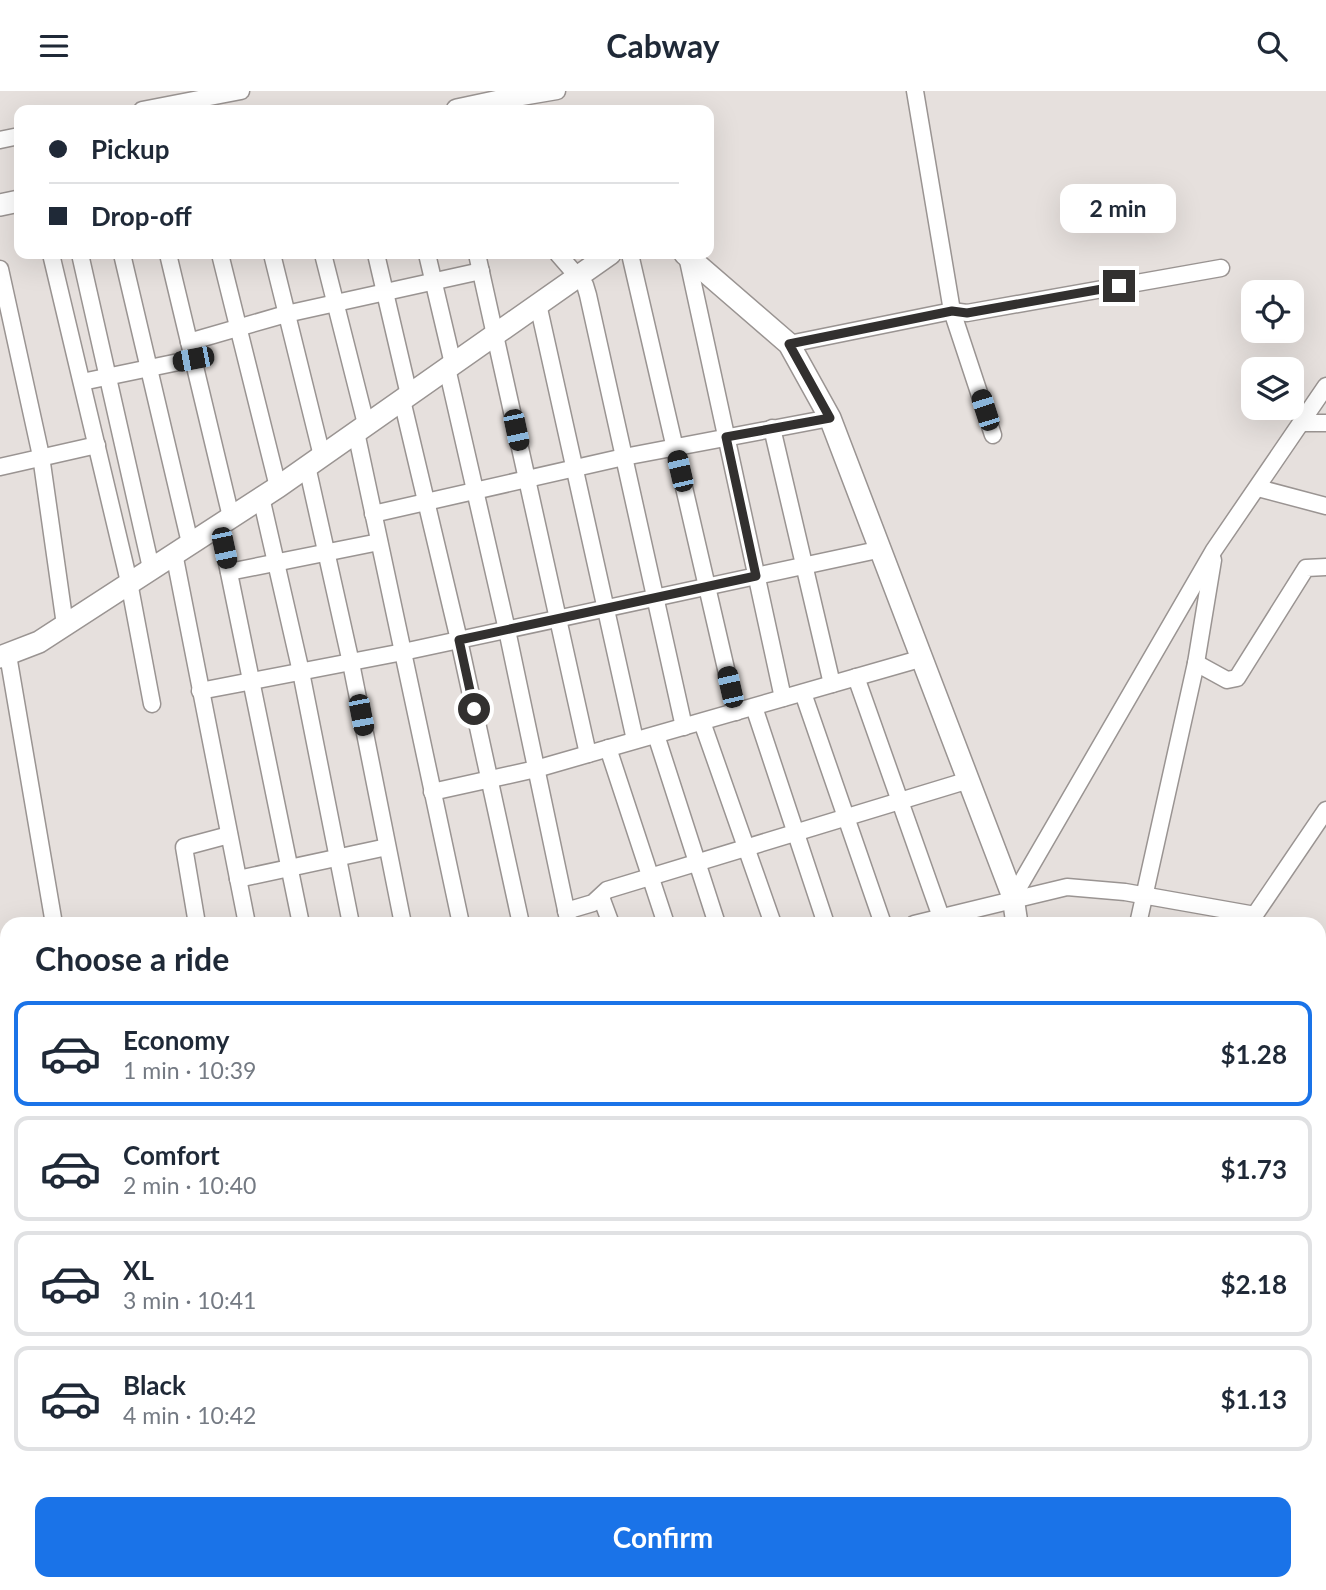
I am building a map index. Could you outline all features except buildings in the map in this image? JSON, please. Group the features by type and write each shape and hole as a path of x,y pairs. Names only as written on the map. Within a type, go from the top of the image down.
{"street":[{"path":"152,105 241,91"},
{"path":"480,105 558,91"},
{"path":"915,91 952,311 993,435"},
{"path":"52,259 129,582 152,704"},
{"path":"81,259 151,568"},
{"path":"123,259 149,368 182,548 200,691 246,917"},
{"path":"170,259 225,521 229,572 300,917"},
{"path":"221,259 269,492 276,562 301,672 350,917"},
{"path":"273,259 314,461 326,552 402,917"},
{"path":"324,259 361,428 373,513 459,917"},
{"path":"377,259 426,503 459,640 519,917"},
{"path":"428,259 475,490 568,917 593,903 607,890 969,779"},
{"path":"478,259 588,754"},
{"path":"563,259 578,276 588,295 684,727"},
{"path":"53,917 4,656 39,642 269,492 603,259"},
{"path":"631,259 736,712"},
{"path":"687,259 783,698"},
{"path":"691,259 789,344 830,418 1013,897 1016,917"},
{"path":"789,344 952,311 967,313 1221,268"},
{"path":"0,269 40,456 65,625"},
{"path":"189,342 286,314 481,271"},
{"path":"538,304 635,740"},
{"path":"82,382 193,359"},
{"path":"1013,897 1214,550 1326,386"},
{"path":"373,513 624,457 830,418"},
{"path":"1302,423 1326,423"},
{"path":"772,428 832,684"},
{"path":"0,467 97,445"},
{"path":"1258,488 1326,506"},
{"path":"229,572 379,542"},
{"path":"200,691 351,663 882,549"},
{"path":"1140,917 1196,663 1214,550"},
{"path":"1196,663 1227,680 1237,678 1306,568 1326,567"},
{"path":"432,792 537,769 923,658"},
{"path":"856,677 899,801 949,917"},
{"path":"803,693 880,917"},
{"path":"754,707 824,917"},
{"path":"702,722 771,917"},
{"path":"656,735 715,917"},
{"path":"608,748 648,877 663,917"},
{"path":"1253,917 1326,810"},
{"path":"196,917 184,848 229,835"},
{"path":"238,879 387,848"},
{"path":"952,917 1013,897 1067,887 1144,896 1243,917"},
{"path":"601,897 608,917"}],"route":[{"path":"474,709 459,640 756,576 726,437 830,418 789,344 952,311 967,313 1119,286"}]}
